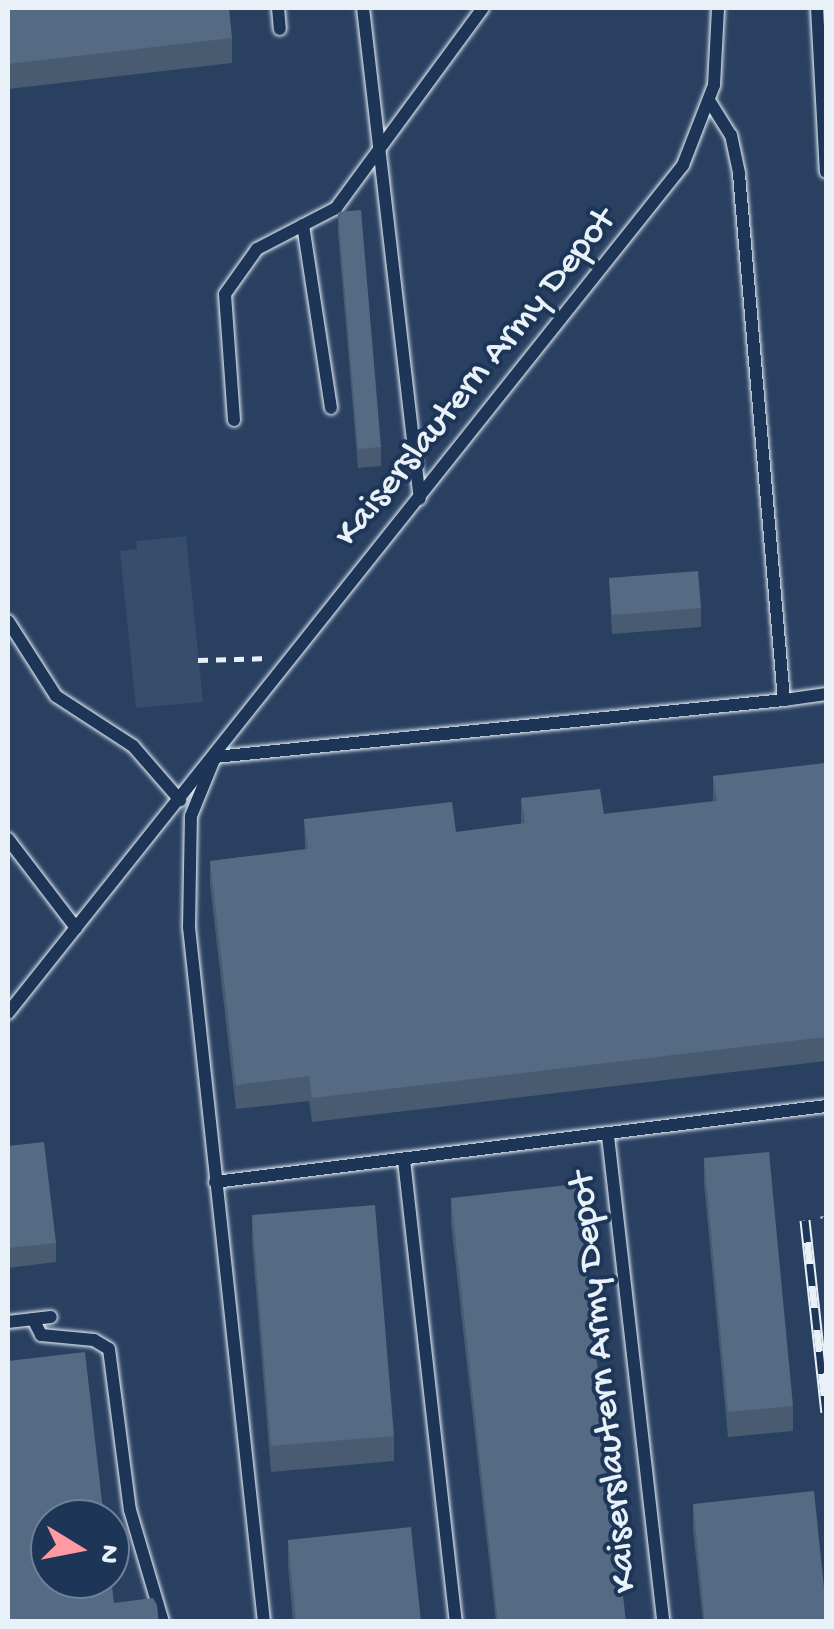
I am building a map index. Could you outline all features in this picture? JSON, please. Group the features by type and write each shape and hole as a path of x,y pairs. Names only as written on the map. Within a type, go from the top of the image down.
{"lane":[{"path":"278,8 280,29"},
{"path":"364,8 420,498"},
{"path":"234,420 225,294 257,249 336,208 380,155 482,8"},
{"name":"Kaiserslautern Army Depot","path":"8,1014 668,187 710,102 718,8"},
{"path":"817,8 826,172"},
{"path":"710,102 731,135 739,174 784,700"},
{"path":"303,225 331,408"},
{"path":"8,621 56,696 133,746 180,800"},
{"path":"215,758 826,694"},
{"name":"Kaiserslautern Army Depot","path":"215,758 191,816 189,926 264,1622"},
{"path":"8,839 76,928"},
{"name":"Kaiserslautern Army Depot","path":"216,1182 826,1106"},
{"name":"Kaiserslautern Army Depot","path":"608,1136 663,1622"},
{"path":"404,1160 456,1622"},
{"path":"8,1322 50,1318"},
{"path":"33,1319 41,1335 94,1340 108,1349 130,1510 163,1622"}],"path":[{"path":"198,660 272,658"}],"shaded area":[{"path":"186,536 203,702 136,708 120,551 137,549 136,541"}],"building":[{"path":"8,8 229,8 232,38 8,64"},
{"path":"361,210 381,447 358,449 338,212"},
{"path":"698,571 701,608 612,615 609,578"},
{"path":"826,763 826,1037 312,1098 309,1076 236,1085 210,861 308,849 304,819 452,802 456,832 525,823 521,798 600,789 604,814 717,801 713,776"},
{"path":"44,1142 56,1243 8,1248 8,1146"},
{"path":"769,1152 793,1406 728,1412 704,1158"},
{"path":"577,1184 626,1622 498,1622 451,1198"},
{"path":"375,1205 394,1436 271,1446 252,1215"},
{"path":"85,1352 102,1499 30,1499 30,1599 114,1599 114,1603 153,1598 159,1622 8,1622 8,1361"},
{"path":"814,1491 826,1622 705,1622 693,1504"},
{"path":"411,1527 421,1622 296,1622 288,1540"}],"railway":[{"path":"805,1220 826,1412"}]}
